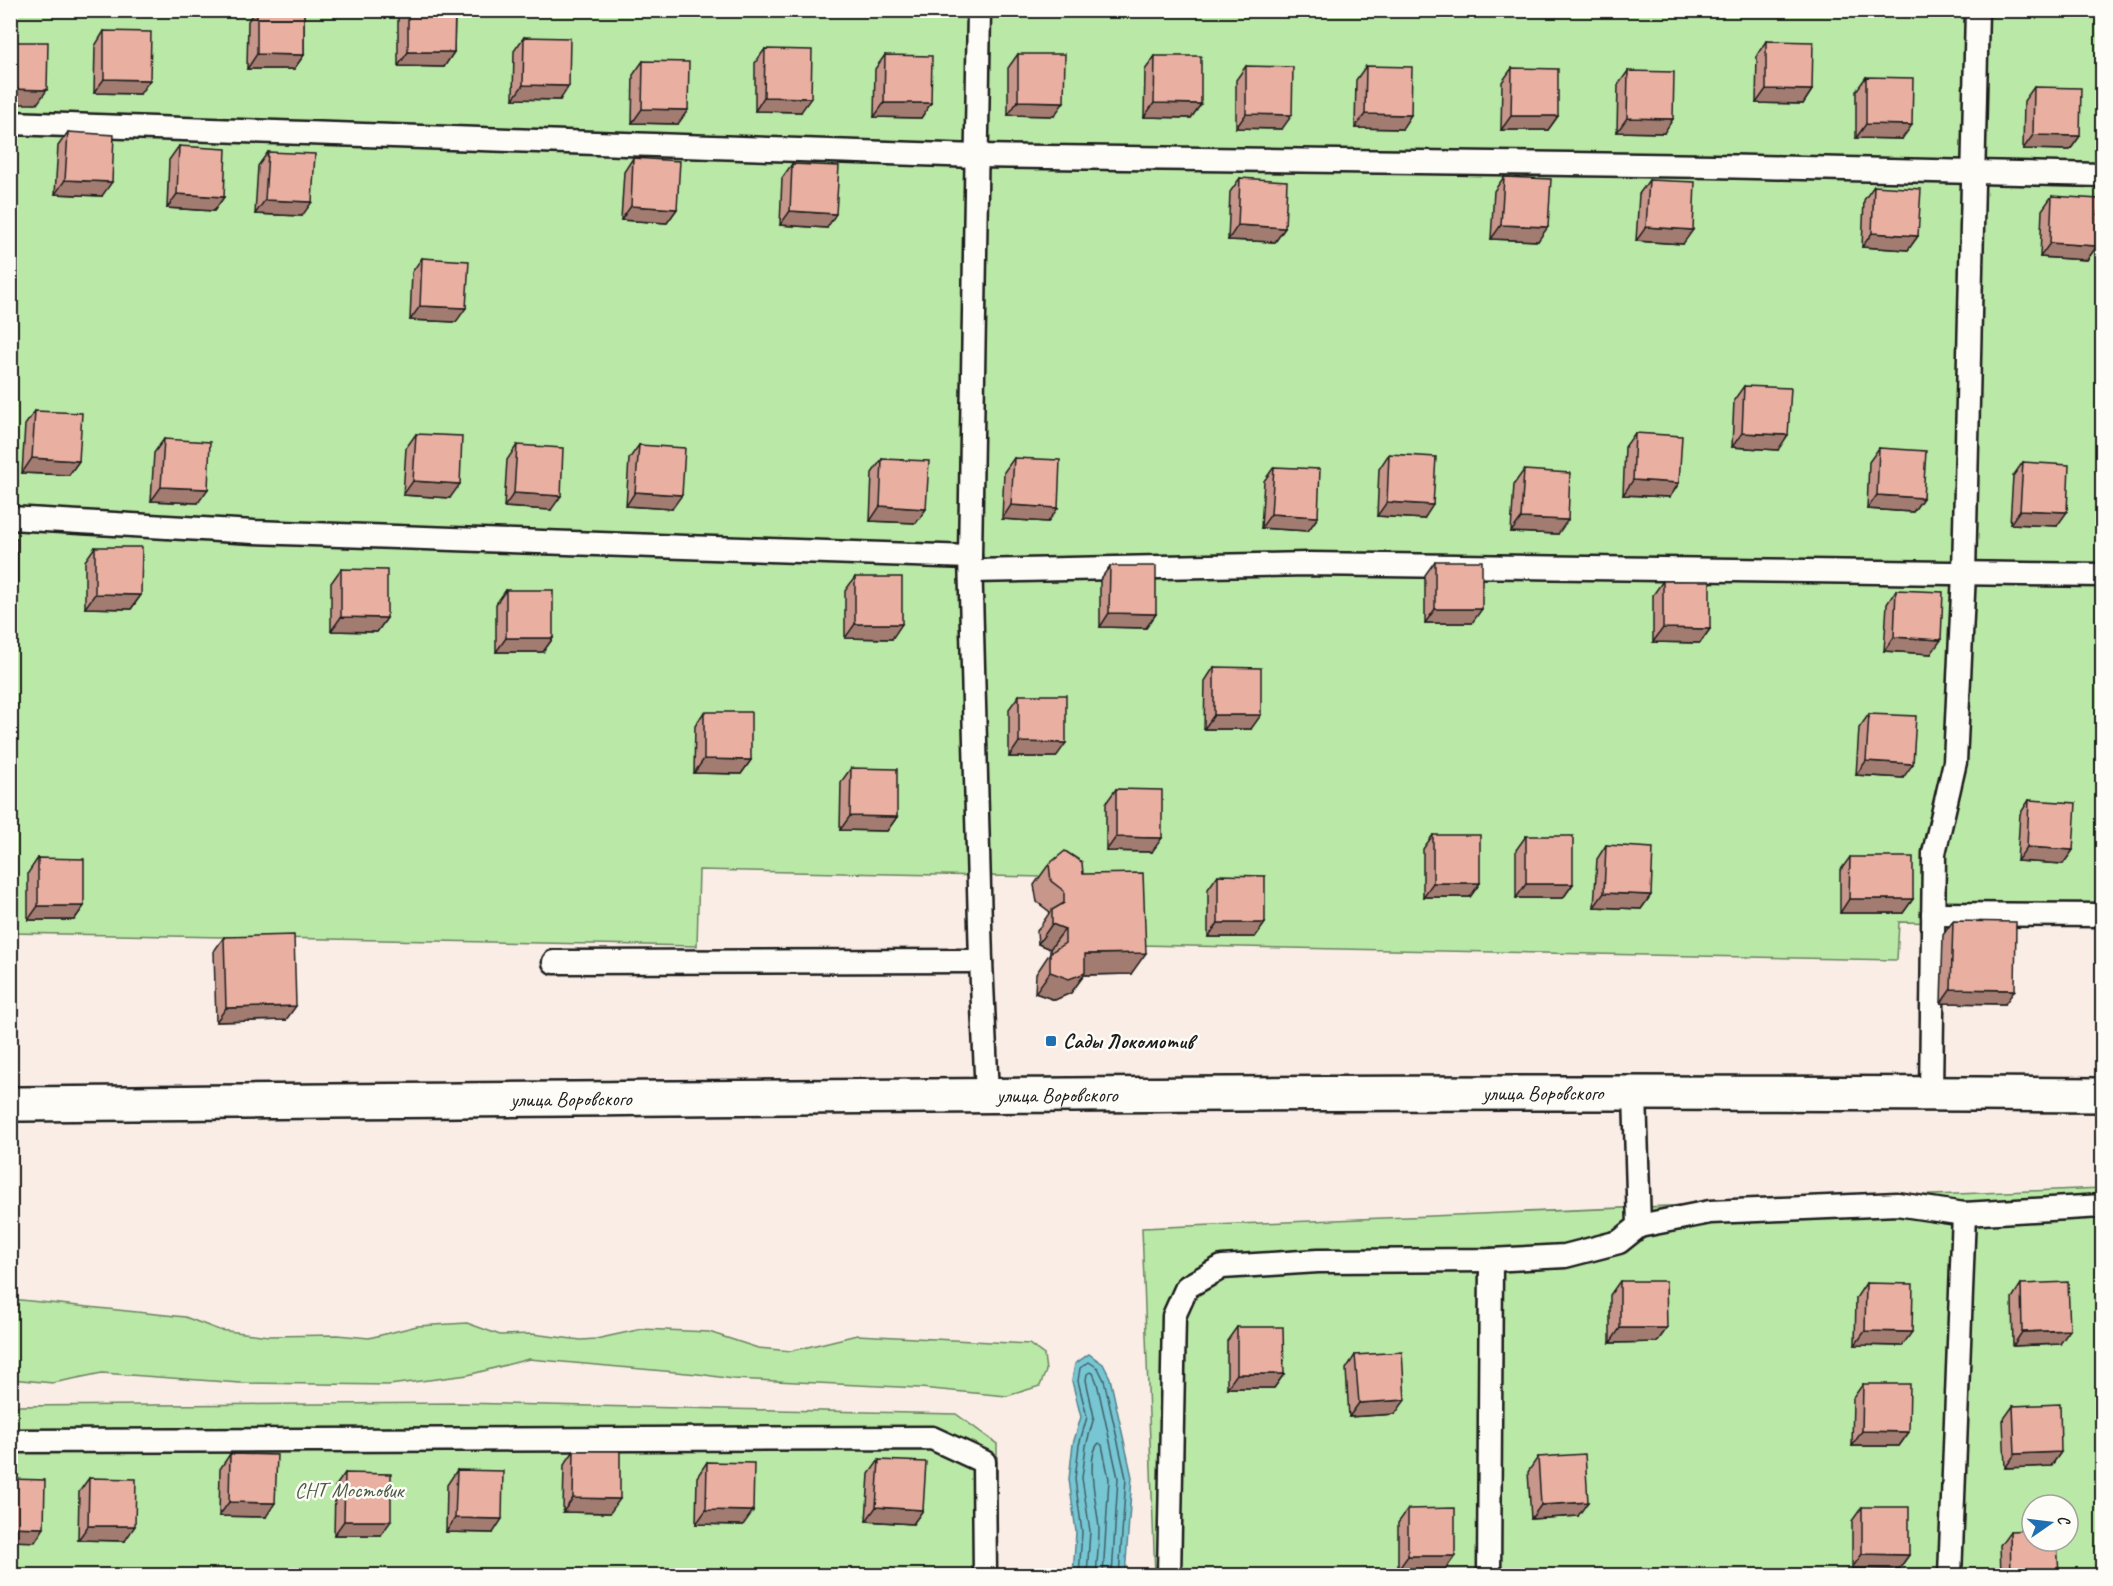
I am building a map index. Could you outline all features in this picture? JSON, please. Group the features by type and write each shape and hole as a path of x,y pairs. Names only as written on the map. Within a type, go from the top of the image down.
{"main road":[{"name":"улица Воровского","path":"10,1104 987,1096 2103,1095"}],"lane":[{"path":"980,10 971,564 981,961 987,1096"},
{"path":"1931,1094 1934,853 1955,762 1964,573 1977,10"},
{"path":"10,123 977,156 1713,166 2103,175"},
{"path":"10,518 254,532 971,564 1308,564 2103,575"},
{"path":"1933,914 2103,915"},
{"path":"554,963 981,961"},
{"path":"1635,1094 1639,1226"},
{"path":"1169,1575 1174,1316 1188,1287 1222,1267 1318,1262 1491,1260 1565,1256 1620,1242 1639,1226 1710,1212 1897,1204 1964,1214 2103,1206"},
{"path":"1950,1575 1964,1214"},
{"path":"1489,1575 1491,1260"},
{"path":"10,1441 932,1438 984,1462 985,1575"}],"green space":[{"path":"11,11 2102,11 2102,926 1899,922 1897,960 1138,945 1139,879 699,870 697,946 11,933"},
{"path":"2102,1188 2102,1575 1155,1575 1142,1228"},
{"path":"11,1299 185,1317 219,1330 269,1336 337,1335 369,1338 417,1326 467,1323 500,1335 532,1334 581,1340 642,1329 709,1332 758,1348 791,1351 857,1335 1029,1344 1044,1355 1046,1371 1040,1386 1007,1396 920,1388 733,1379 529,1359 468,1375 389,1385 240,1383 102,1373 53,1383 11,1379"},
{"name":"СНТ Мостовик","path":"458,1403 956,1414 997,1444 997,1575 11,1575 10,1406"}],"water":[{"path":"1089,1354 1103,1364 1110,1378 1132,1477 1125,1575 1073,1575 1076,1532 1069,1479 1073,1444 1081,1417 1072,1381 1075,1364"}],"building":[{"path":"257,10 304,10 304,55 257,54"},
{"path":"408,10 455,10 454,52 408,52"},
{"path":"104,31 151,32 150,80 104,79"},
{"path":"524,37 570,38 569,86 523,85"},
{"path":"1766,41 1813,42 1812,90 1766,89"},
{"path":"10,42 48,42 47,90 10,89"},
{"path":"765,49 812,50 811,98 764,97"},
{"path":"1018,54 1065,54 1064,102 1018,101"},
{"path":"885,55 932,56 931,103 884,103"},
{"path":"1155,56 1201,56 1201,104 1154,103"},
{"path":"643,61 689,62 688,110 642,109"},
{"path":"1246,66 1293,67 1292,115 1246,114"},
{"path":"1366,66 1412,67 1411,115 1365,114"},
{"path":"1512,68 1558,69 1558,116 1511,116"},
{"path":"1628,71 1674,72 1673,119 1627,118"},
{"path":"1866,77 1913,78 1912,125 1866,124"},
{"path":"2034,87 2081,88 2080,136 2033,135"},
{"path":"68,132 114,135 112,182 65,180"},
{"path":"179,146 226,149 224,197 177,194"},
{"path":"268,152 315,154 312,202 265,200"},
{"path":"633,158 680,161 677,209 631,206"},
{"path":"792,164 839,166 836,214 790,211"},
{"path":"1504,177 1551,179 1548,227 1501,225"},
{"path":"1240,178 1287,181 1285,228 1238,225"},
{"path":"1649,180 1695,182 1693,230 1646,227"},
{"path":"1874,186 1921,189 1918,236 1872,233"},
{"path":"2052,196 2099,199 2097,246 2050,243"},
{"path":"422,258 469,261 466,308 420,306"},
{"path":"1744,386 1791,388 1788,435 1742,433"},
{"path":"35,411 82,413 79,461 32,458"},
{"path":"1635,433 1682,436 1679,483 1633,480"},
{"path":"416,434 462,436 460,484 413,481"},
{"path":"164,439 210,442 208,489 161,487"},
{"path":"517,445 563,448 561,496 514,493"},
{"path":"639,445 685,448 682,495 635,492"},
{"path":"1879,448 1926,451 1923,498 1877,495"},
{"path":"1389,454 1436,457 1433,505 1387,502"},
{"path":"1014,458 1060,460 1058,508 1011,505"},
{"path":"882,459 929,461 926,509 880,506"},
{"path":"2023,462 2069,465 2067,512 2020,510"},
{"path":"1274,467 1320,469 1318,517 1271,514"},
{"path":"1524,470 1570,473 1568,520 1521,518"},
{"path":"10,539 17,539 17,587 10,587"},
{"path":"95,547 142,547 141,595 95,594"},
{"path":"1435,561 1482,561 1482,609 1435,609"},
{"path":"1110,566 1156,566 1156,614 1109,613"},
{"path":"341,569 387,570 387,618 341,617"},
{"path":"855,577 902,577 902,624 855,624"},
{"path":"1663,581 1710,581 1710,629 1663,628"},
{"path":"506,590 553,590 553,638 506,638"},
{"path":"1896,590 1943,592 1941,640 1894,637"},
{"path":"1214,667 1261,668 1261,715 1214,715"},
{"path":"1019,695 1066,695 1066,743 1019,742"},
{"path":"704,712 751,712 751,760 704,759"},
{"path":"1869,714 1916,716 1913,764 1866,761"},
{"path":"851,768 897,769 897,817 850,816"},
{"path":"1116,789 1162,790 1162,838 1116,837"},
{"path":"2029,800 2076,803 2073,850 2027,847"},
{"path":"1433,835 1480,835 1480,883 1433,883"},
{"path":"1526,836 1573,836 1573,884 1526,884"},
{"path":"1606,845 1653,848 1651,895 1604,893"},
{"path":"1065,851 1082,862 1083,874 1143,873 1146,953 1085,954 1085,973 1069,979 1050,972 1050,953 1065,943 1065,929 1052,924 1052,910 1064,903 1064,891 1051,881 1049,864"},
{"path":"1850,857 1913,857 1913,899 1849,899"},
{"path":"38,858 84,859 84,906 38,906"},
{"path":"1218,875 1265,876 1265,923 1218,923"},
{"path":"1953,921 2016,922 2015,990 1951,989"},
{"path":"294,935 296,1006 226,1008 224,937"},
{"path":"1620,1281 1666,1281 1667,1328 1620,1328"},
{"path":"2068,1282 2070,1330 2022,1332 2021,1284"},
{"path":"1866,1283 1913,1284 1912,1332 1865,1331"},
{"path":"1237,1327 1283,1327 1284,1374 1237,1374"},
{"path":"1402,1352 1405,1400 1359,1403 1355,1355"},
{"path":"1863,1384 1910,1384 1909,1432 1862,1431"},
{"path":"2060,1404 2061,1452 2015,1454 2013,1406"},
{"path":"574,1451 620,1451 620,1499 573,1498"},
{"path":"230,1454 277,1455 275,1503 229,1502"},
{"path":"1585,1454 1588,1502 1541,1505 1538,1457"},
{"path":"879,1460 926,1462 923,1510 876,1507"},
{"path":"707,1462 754,1463 753,1511 706,1510"},
{"path":"457,1470 503,1471 502,1519 455,1518"},
{"path":"345,1473 391,1474 391,1521 344,1521"},
{"path":"89,1478 136,1479 135,1526 88,1526"},
{"path":"10,1479 45,1480 44,1528 10,1527"},
{"path":"1862,1507 1909,1507 1909,1555 1862,1554"},
{"path":"1455,1508 1455,1556 1408,1556 1408,1509"},
{"path":"2010,1531 2020,1531 2020,1553 2058,1553 2059,1575 2011,1575"},
{"path":"1222,1571 1268,1571 1268,1575 1222,1575"}],"place":[{"name":"Сады Локомотив","path":"1051,1041"}]}
